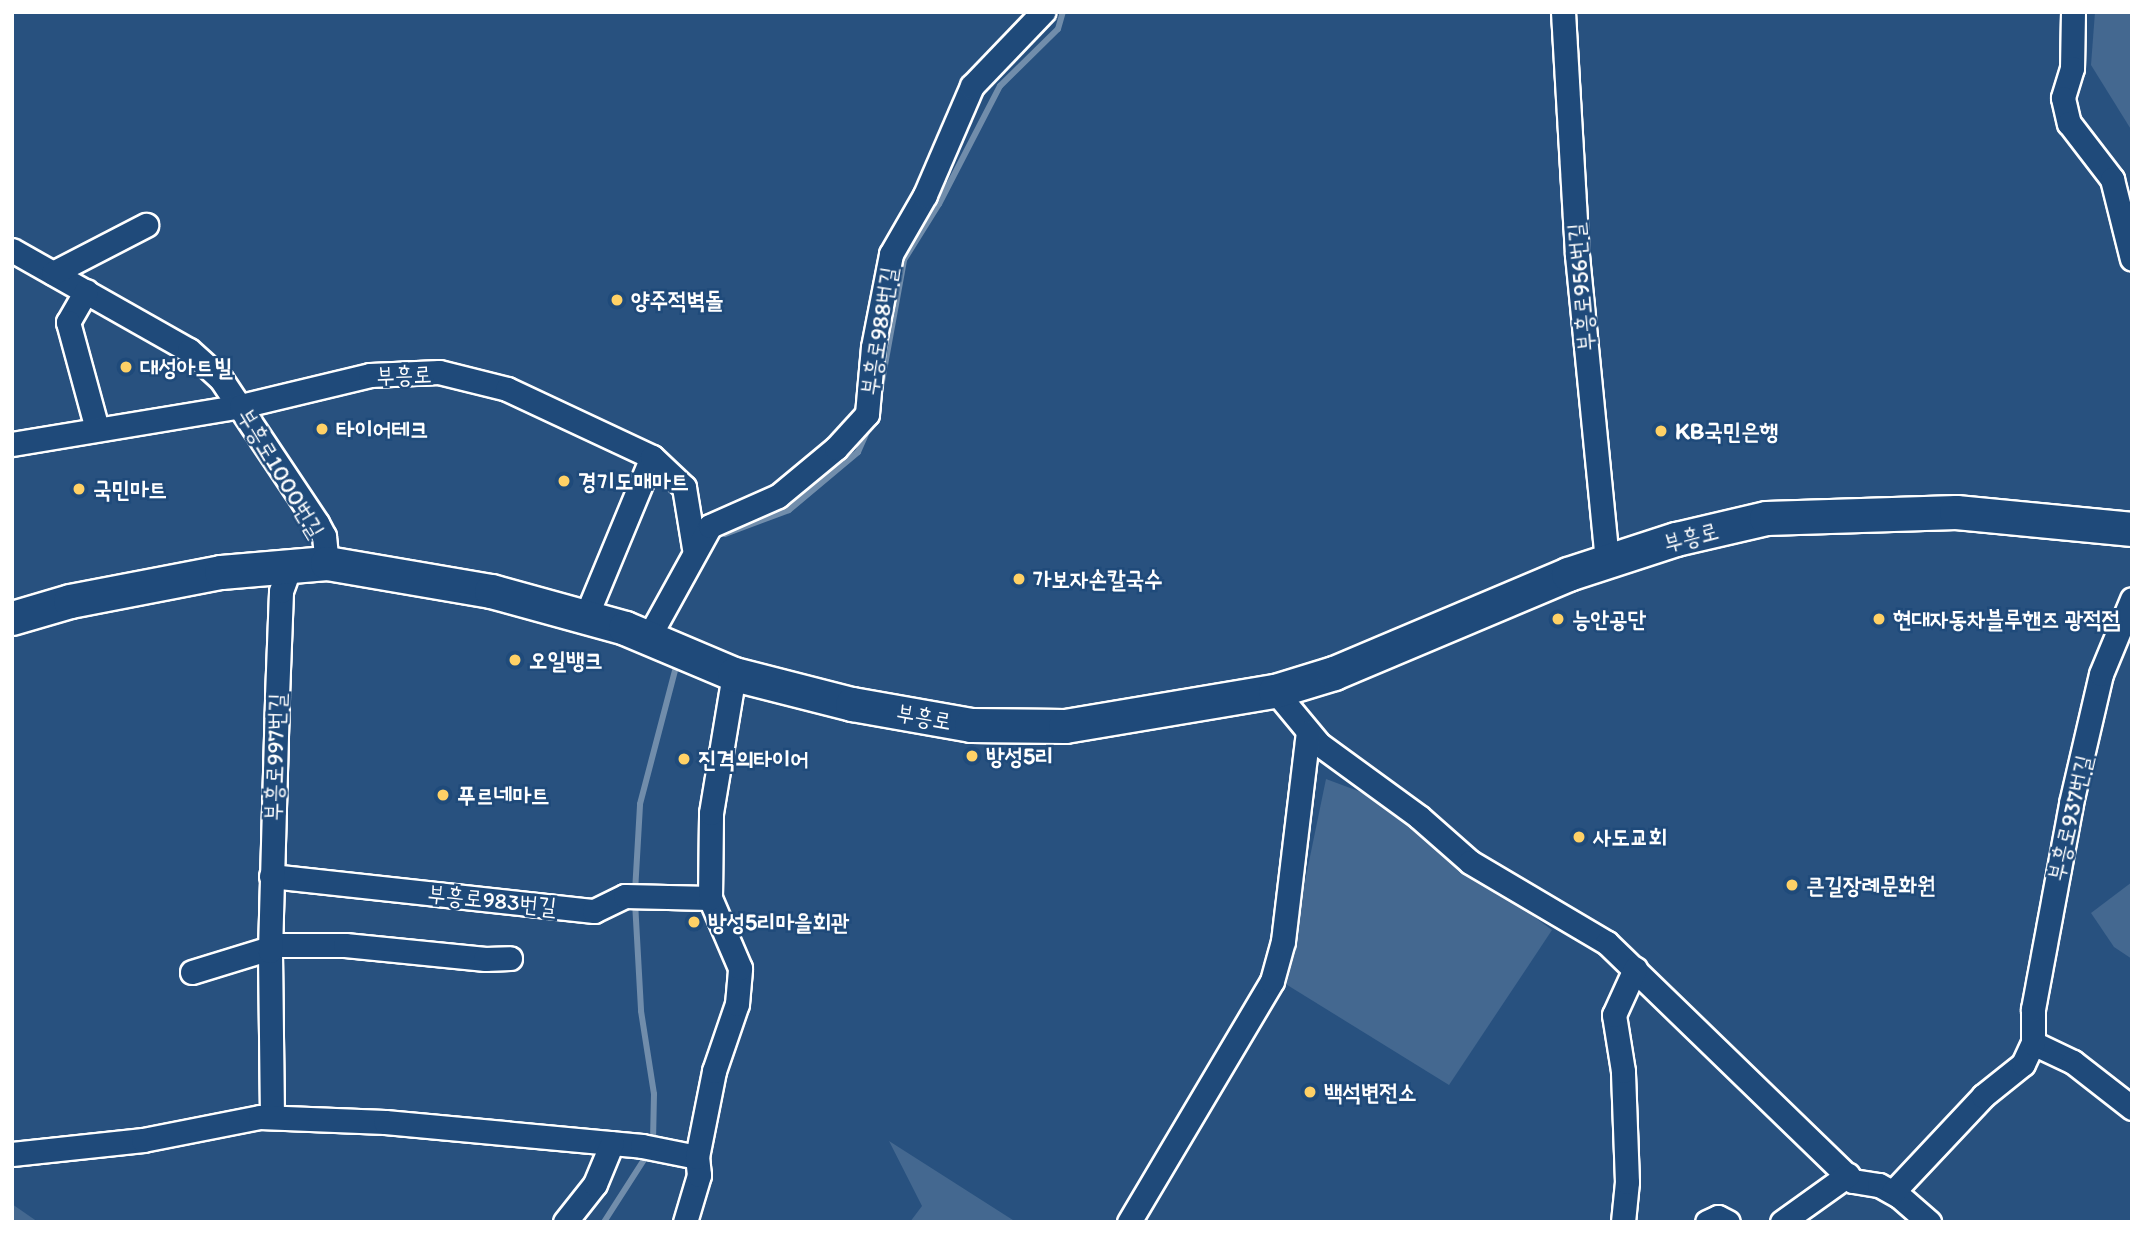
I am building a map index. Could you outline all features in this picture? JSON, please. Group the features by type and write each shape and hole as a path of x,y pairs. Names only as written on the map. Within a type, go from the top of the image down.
{"main road":[{"name":"부흥로","path":"12,618 130,588 291,564 327,563 491,592 625,628 734,674 852,704 940,721 1004,727 1077,725 1275,691 1334,673 1607,562 1676,539 1766,518 1945,512 2132,529"}],"street":[{"name":"부흥로988번길","path":"647,639 694,548 710,526 778,496 836,448 867,414 873,347 891,254 925,195 972,86 1043,12"},
{"name":"부흥로956번길","path":"1563,12 1577,255 1607,562"},
{"path":"2073,12 2073,68 2063,98 2069,123 2112,178 2132,259"},
{"path":"52,273 146,225"},
{"name":"부흥로1000번길","path":"12,250 189,350 241,405 320,529 327,563"},
{"path":"86,291 68,323 97,429"},
{"name":"부흥로","path":"12,444 241,405 370,375 439,372 507,390 652,457 684,486 694,548"},
{"path":"585,619 652,457"},
{"name":"부흥로997번길","path":"272,1117 271,876 281,591 291,564"},
{"name":"부흥로937번길","path":"2033,1044 2033,1009 2071,803 2101,674 2132,599"},
{"path":"685,1222 699,1175 697,1157 714,1071 737,1010 740,968 710,898 711,813 734,674"},
{"path":"1275,691 1308,732 1335,757 1419,817 1470,862 1607,943 1848,1175 1893,1192 1929,1222"},
{"path":"1129,1222 1272,981 1283,940 1308,732"},
{"name":"부흥로983번길","path":"271,876 594,911 625,896 710,898"},
{"path":"192,971 270,951 280,945 345,945 485,959 510,958"},
{"path":"1626,1221 1623,1070 1614,1015 1634,969"},
{"path":"1893,1192 1983,1096 2023,1064 2033,1044 2073,1062 2132,1108"},
{"path":"12,1154 143,1140 272,1117 385,1122 612,1143 697,1157"},
{"path":"565,1222 594,1184 612,1143"},
{"path":"1782,1222 1848,1175"},
{"path":"1707,1222 1718,1217 1728,1222"}],"shaded area":[{"path":"2095,12 2132,12 2132,131 2091,65"},
{"path":"1326,779 1369,795 1552,930 1449,1085 1284,983"},
{"path":"2132,882 2132,959 2114,947 2091,913"},
{"path":"889,1141 1016,1222 910,1222 922,1206"},
{"path":"12,1204 38,1222 12,1222"}],"waterway":[{"path":"877,409 904,260 939,204 1000,86 1058,29 1063,12"},
{"path":"725,534 789,510 858,452 870,425"},
{"path":"635,892 640,804 675,671"},
{"path":"635,902 641,1011 654,1094 653,1142"},
{"path":"604,1222 649,1152"}],"place":[{"name":"양주적벽돌","path":"617,300"},
{"name":"대성아트빌","path":"126,367"},
{"name":"타이어테크","path":"322,429"},
{"name":"KB국민은행","path":"1661,431"},
{"name":"경기도매마트","path":"564,481"},
{"name":"국민마트","path":"79,489"},
{"name":"가보자손칼국수","path":"1019,579"},
{"name":"능안공단","path":"1558,619"},
{"name":"현대자동차블루핸즈 광적점","path":"1879,619"},
{"name":"오일뱅크","path":"515,660"},
{"name":"방성5리","path":"972,756"},
{"name":"진격의타이어","path":"684,759"},
{"name":"푸르네마트","path":"443,795"},
{"name":"사도교회","path":"1579,837"},
{"name":"큰길장례문화원","path":"1792,885"},
{"name":"방성5리마을회관","path":"694,922"},
{"name":"백석변전소","path":"1310,1092"}]}
